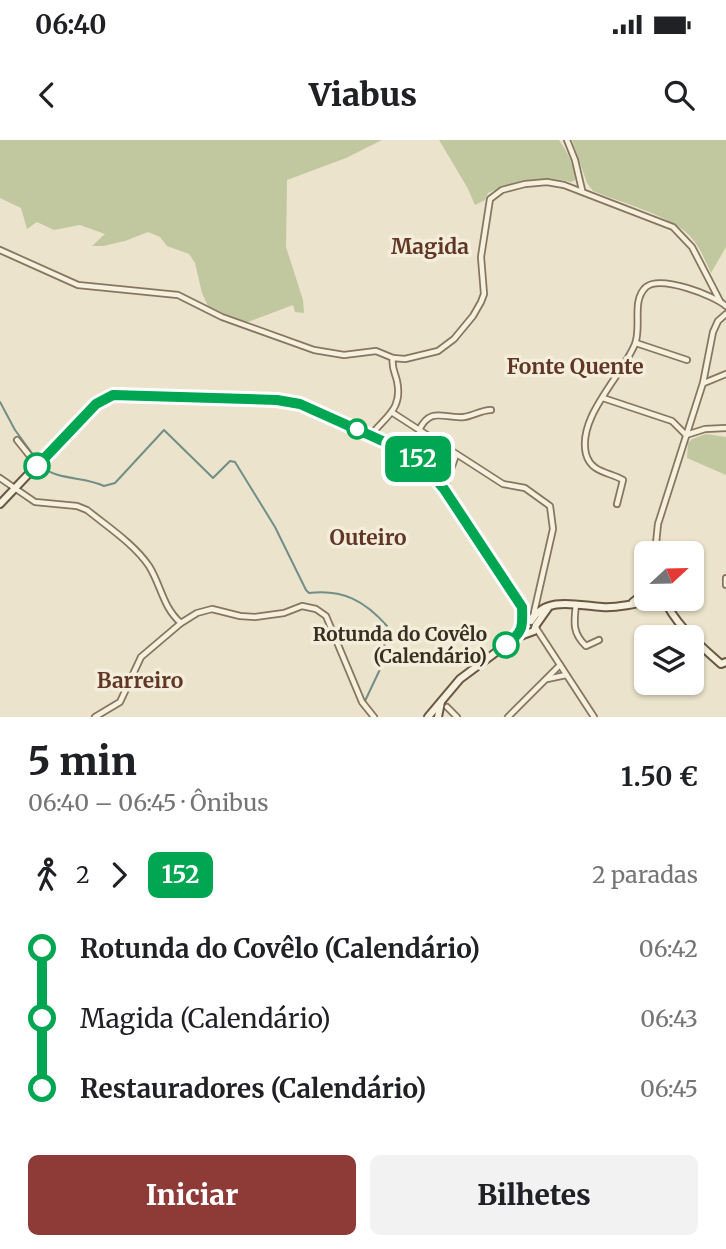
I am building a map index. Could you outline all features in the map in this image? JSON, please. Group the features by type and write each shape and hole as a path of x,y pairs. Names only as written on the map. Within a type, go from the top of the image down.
{"street":[{"path":"566,140 575,160 582,191"},
{"path":"0,250 75,284 177,295 222,317 314,350 344,355 376,351 393,358 405,359 443,348 454,339 480,306 484,294 482,251 489,204 495,193 536,182 555,183 665,223 681,232 692,247 720,301"},
{"path":"617,503 623,480 594,467 586,450 590,421 636,343 638,303 643,292 649,285 668,283 720,301 726,306"},
{"path":"656,541 658,524 703,383 713,332 718,321 726,314"},
{"path":"636,343 687,360"},
{"path":"371,435 396,409 398,388 391,365 393,358"},
{"path":"703,383 726,374"},
{"path":"0,504 96,404 113,395 285,401 300,404 419,459 444,489 594,717"},
{"path":"603,398 672,421 686,435"},
{"path":"419,430 424,421 432,416 464,417 491,410"},
{"path":"393,413 503,484 525,488 551,508 553,529 531,623"},
{"path":"686,435 705,429 726,428"},
{"path":"17,440 37,466"},
{"path":"444,489 456,455"},
{"path":"0,478 35,502 77,506 87,510 144,559 170,612 181,623"},
{"path":"726,578 726,585"},
{"path":"428,717 460,678 515,638 548,608 559,604 576,604 610,608 633,603"},
{"path":"576,604 576,634 586,646 599,640"},
{"path":"95,717 120,702 138,662 181,623 207,610 248,617 284,613 302,606 320,611 328,620 362,702 374,717"},
{"path":"531,623 548,608"},
{"path":"523,610 531,623"},
{"path":"672,611 695,639 724,665"},
{"path":"508,717 560,666"},
{"path":"546,679 566,675"},
{"path":"438,717 442,699"},
{"path":"447,707 457,717"}],"green space":[{"path":"0,140 382,140 346,158 287,180 286,247 303,300 304,313 295,312 293,305 245,323 208,306 195,263 189,254 167,246 160,237 148,232 125,241 92,246 105,234 80,225 54,230 37,222 27,229 21,208 0,198"},
{"path":"439,140 559,140 572,164 575,180 571,182 539,179 519,182 488,193 485,200 475,205"},
{"path":"572,140 726,140 726,247 711,273 696,243 680,228 657,215 593,191 587,183"},
{"path":"706,434 726,437 726,475 687,458 688,443"}],"waterway":[{"path":"0,402 15,430 37,460"},
{"path":"41,466 55,474 104,486 115,483 164,430 213,478 230,461 235,462 275,527 306,590 309,593 343,595 362,604 387,626 382,665 365,701"}],"bus line":[{"name":"152","path":"37,466 96,404 113,395 277,400 300,404 396,447 419,459 427,468 455,505 522,607 525,623 523,628 506,645"}],"place":[{"name":"Rotunda do Covêlo (Calendário)","path":"506,645"}],"district":[{"name":"Magida","path":"430,247"},
{"name":"Fonte Quente","path":"575,367"},
{"name":"Outeiro","path":"368,538"},
{"name":"Barreiro","path":"140,681"}]}
